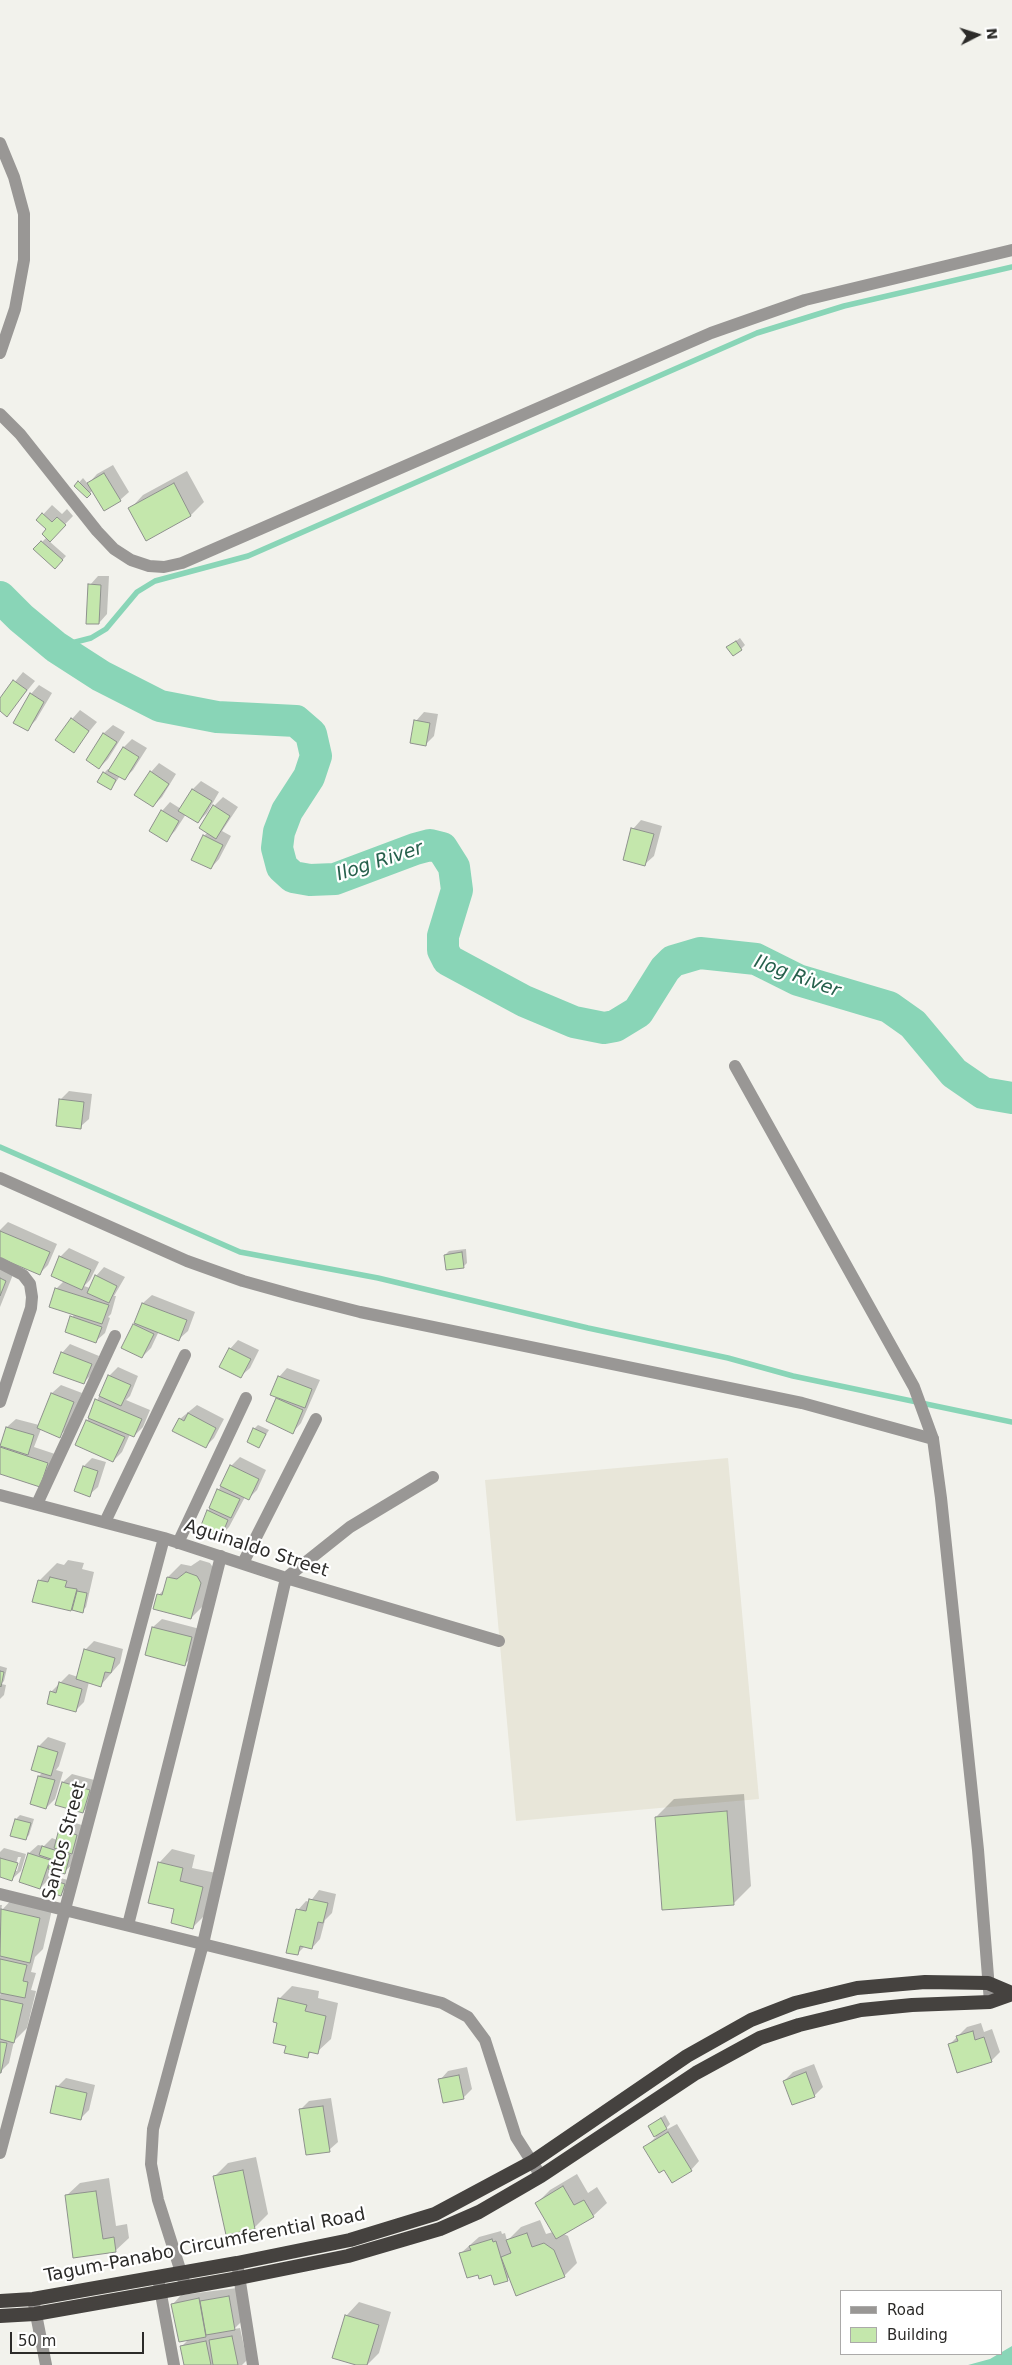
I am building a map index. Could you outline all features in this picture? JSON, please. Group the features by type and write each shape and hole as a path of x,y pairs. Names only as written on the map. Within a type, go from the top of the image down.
{"highway":[{"name":"Tagum-Panabo Circumferential Road","path":"0,2301 32,2298 158,2278 237,2263 350,2240 435,2214 532,2162 687,2056 751,2020 795,2003 842,1991 883,1985 948,1982 988,1983 1012,1994"},
{"name":"Tagum-Panabo Circumferential Road","path":"0,2316 35,2314 239,2278 348,2256 440,2229 479,2212 541,2176 696,2073 760,2038 799,2025 861,2010 912,2005 990,2002 1012,1994"},
{"path":"435,2214 440,2229"}],"street":[{"path":"0,143 14,177 24,214 24,260 15,309 0,353"},
{"path":"0,414 20,434 97,531 114,549 131,560 149,566 164,568 182,563 711,333 805,300 1012,250"},
{"path":"735,1066 914,1387 932,1439 941,1498 974,1812 990,2002"},
{"path":"0,1178 187,1261 243,1281 288,1294 360,1312 802,1403 932,1439"},
{"path":"0,1263 23,1275 30,1284 32,1297 31,1308 0,1402"},
{"path":"37,1504 115,1336"},
{"path":"105,1522 185,1355"},
{"path":"178,1543 246,1398"},
{"path":"243,1563 316,1420"},
{"path":"186,2288 158,2200 151,2164 152,2129 202,1944 286,1578 350,1527 433,1477"},
{"name":"Aguinaldo Street","path":"0,1496 164,1538 286,1578 499,1640"},
{"name":"Santos Street","path":"0,2153 164,1538"},
{"path":"128,1925 221,1556"},
{"path":"0,1894 442,2003 468,2017 485,2040 516,2137 541,2176"},
{"path":"237,2263 253,2365"},
{"path":"158,2278 174,2365"},
{"path":"32,2298 46,2365"}],"shaded area":[{"path":"728,1458 759,1799 516,1821 485,1480"},
{"path":"1012,2346 1012,2365 968,2365 1002,2355 1002,2352"}],"building":[{"path":"104,473 121,501 104,511 87,483"},
{"path":"78,481 91,494 87,498 74,486"},
{"path":"174,483 191,516 146,541 128,508"},
{"path":"42,513 52,522 57,517 66,525 50,542 42,534 46,529 36,520"},
{"path":"41,541 63,560 55,569 33,549"},
{"path":"88,584 101,585 99,624 86,624"},
{"path":"736,641 742,650 733,656 726,647"},
{"path":"13,680 27,690 7,717 0,711 0,698"},
{"path":"30,693 44,702 28,731 13,723"},
{"path":"71,718 89,731 74,753 55,740"},
{"path":"414,720 430,723 426,746 410,743"},
{"path":"103,733 117,742 99,769 86,760"},
{"path":"123,747 139,757 125,780 108,771"},
{"path":"150,771 169,784 153,807 134,795"},
{"path":"103,772 116,780 111,790 97,782"},
{"path":"192,789 212,801 198,823 178,811"},
{"path":"213,805 230,816 216,839 199,828"},
{"path":"161,810 179,821 167,842 149,831"},
{"path":"631,828 654,834 645,866 623,860"},
{"path":"203,835 223,845 211,869 191,860"},
{"path":"59,1099 84,1102 81,1129 56,1126"},
{"path":"0,1231 50,1252 40,1275 0,1258"},
{"path":"462,1252 464,1268 446,1270 444,1255"},
{"path":"59,1256 91,1270 82,1290 51,1276"},
{"path":"95,1275 117,1286 109,1303 87,1293"},
{"path":"0,1278 6,1281 0,1296"},
{"path":"55,1288 109,1305 102,1324 49,1307"},
{"path":"142,1303 187,1320 179,1341 134,1323"},
{"path":"70,1316 102,1327 96,1343 65,1332"},
{"path":"133,1324 154,1334 142,1358 121,1348"},
{"path":"229,1348 251,1359 241,1378 219,1367"},
{"path":"61,1352 92,1364 84,1384 53,1373"},
{"path":"108,1375 131,1385 121,1406 99,1396"},
{"path":"278,1376 312,1389 305,1408 270,1395"},
{"path":"51,1393 74,1402 60,1438 37,1428"},
{"path":"276,1398 303,1410 293,1434 266,1421"},
{"path":"95,1399 142,1419 134,1437 88,1418"},
{"path":"188,1413 216,1428 206,1448 172,1431 179,1418 184,1421"},
{"path":"86,1420 125,1437 113,1462 75,1445"},
{"path":"6,1427 34,1435 28,1455 0,1446"},
{"path":"253,1428 266,1434 259,1448 247,1442"},
{"path":"0,1447 48,1463 40,1487 0,1474"},
{"path":"230,1465 259,1479 249,1500 220,1486"},
{"path":"83,1466 98,1471 90,1497 74,1491"},
{"path":"217,1489 240,1499 231,1518 209,1508"},
{"path":"207,1510 228,1520 221,1537 200,1528"},
{"path":"186,1572 197,1576 201,1583 191,1619 153,1609 157,1594 162,1595 167,1577 177,1579"},
{"path":"50,1577 67,1581 65,1587 77,1589 71,1611 32,1602 38,1580 48,1582"},
{"path":"77,1591 87,1593 83,1613 72,1610"},
{"path":"152,1627 192,1637 185,1666 145,1655"},
{"path":"84,1649 115,1658 111,1673 105,1672 101,1687 76,1679"},
{"path":"0,1671 4,1672 1,1687 0,1686"},
{"path":"59,1682 82,1689 76,1712 47,1704 50,1691 56,1693"},
{"path":"38,1746 58,1752 51,1776 31,1770"},
{"path":"38,1776 55,1780 46,1809 30,1804"},
{"path":"62,1782 90,1790 83,1813 55,1805"},
{"path":"727,1811 734,1905 662,1910 655,1817"},
{"path":"15,1819 31,1823 26,1840 10,1836"},
{"path":"59,1829 77,1835 72,1854 54,1848"},
{"path":"42,1846 70,1855 65,1874 48,1869 51,1859 39,1855"},
{"path":"28,1853 50,1860 40,1889 19,1882"},
{"path":"0,1858 18,1863 12,1881 0,1877"},
{"path":"158,1862 183,1868 180,1881 203,1887 193,1929 171,1923 174,1909 148,1903"},
{"path":"52,1880 65,1884 61,1896 48,1892"},
{"path":"309,1899 328,1903 323,1923 318,1922 312,1949 300,1946 298,1955 286,1953 296,1909 306,1911"},
{"path":"1,1909 40,1918 30,1963 0,1956"},
{"path":"0,1959 27,1965 23,1981 28,1982 25,1998 0,1993"},
{"path":"278,1998 307,2005 305,2011 326,2016 318,2054 309,2052 308,2058 284,2053 286,2046 273,2043 277,2023 273,2022"},
{"path":"0,1999 23,2004 14,2043 0,2039"},
{"path":"973,2031 975,2040 984,2037 992,2062 957,2073 948,2044 958,2041 956,2036"},
{"path":"0,2042 7,2043 1,2073 0,2073"},
{"path":"806,2072 815,2097 792,2105 783,2081"},
{"path":"459,2075 464,2099 443,2103 438,2079"},
{"path":"56,2086 87,2093 81,2120 50,2113"},
{"path":"323,2106 330,2152 306,2155 299,2109"},
{"path":"661,2118 667,2129 654,2137 648,2126"},
{"path":"668,2132 692,2171 672,2183 664,2170 659,2173 643,2147"},
{"path":"243,2170 255,2229 226,2235 213,2176"},
{"path":"563,2186 574,2205 584,2200 594,2217 556,2239 535,2203"},
{"path":"96,2191 103,2239 114,2237 116,2252 73,2258 65,2195"},
{"path":"527,2233 532,2247 544,2243 554,2250 565,2277 516,2296 501,2257 511,2253 506,2240"},
{"path":"492,2239 493,2242 496,2241 508,2281 494,2285 491,2275 479,2279 478,2275 467,2278 459,2253 471,2250 469,2246"},
{"path":"229,2296 235,2330 206,2335 200,2301"},
{"path":"199,2298 206,2337 179,2342 171,2304"},
{"path":"345,2315 379,2325 367,2365 356,2365 332,2358"},
{"path":"232,2336 238,2365 213,2365 209,2340"},
{"path":"206,2341 211,2365 184,2365 180,2346"}],"waterway":[{"path":"56,647 91,638 106,629 137,592 155,581 248,556 757,333 844,306 1012,267"},
{"name":"Ilog River","path":"0,597 21,618 56,647 101,676 160,706 217,717 296,721 311,734 316,756 309,777 287,811 279,832 277,848 282,867 293,877 310,880 335,879 415,849 430,845 442,848 454,867 457,890 443,936 443,950 448,960 524,1001 574,1022 604,1028 615,1026 638,1012 665,969 673,961 700,953 756,959 798,980 889,1007 913,1024 954,1073 983,1093 1012,1098"},
{"path":"0,1147 240,1252 378,1278 588,1328 728,1358 793,1376 1012,1422"}]}
